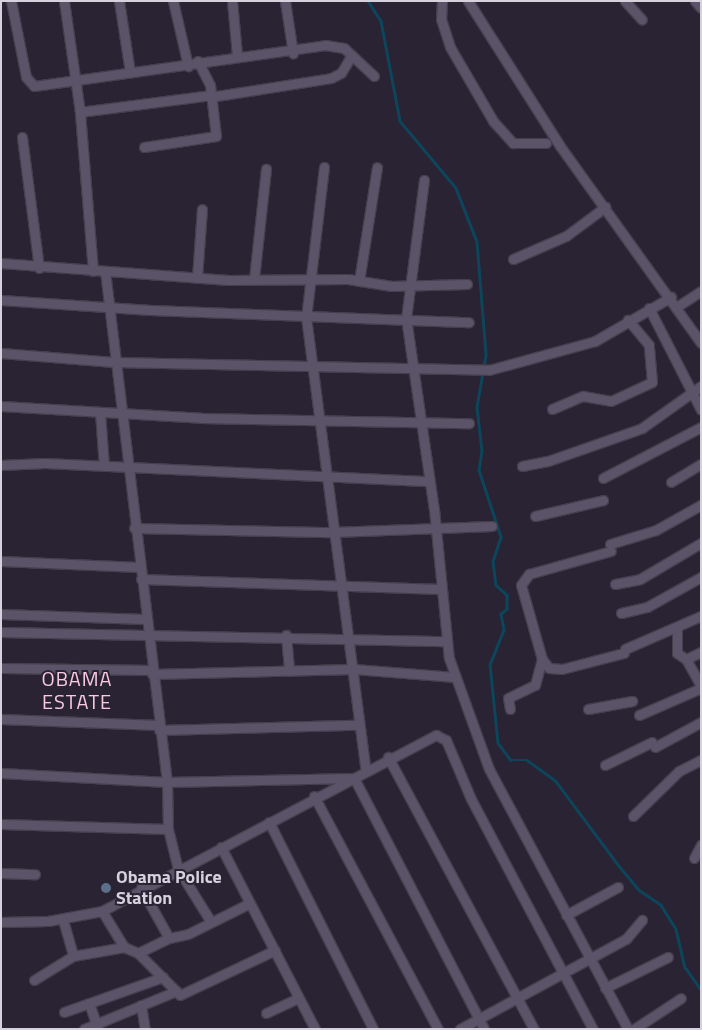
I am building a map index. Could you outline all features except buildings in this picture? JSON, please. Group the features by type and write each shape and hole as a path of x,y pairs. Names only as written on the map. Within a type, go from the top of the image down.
{"street":[{"path":"10,1 28,82 34,86 130,72 188,66 198,60 269,50 293,53 334,45 352,55 374,76"},
{"path":"64,1 80,112 92,271"},
{"path":"119,1 130,72"},
{"path":"173,1 188,66"},
{"path":"232,1 237,56"},
{"path":"285,1 293,53"},
{"path":"442,1 441,19 450,47 492,121 512,143 546,143"},
{"path":"468,1 560,146 678,306 701,342"},
{"path":"626,1 642,20"},
{"path":"695,1 701,8"},
{"path":"80,112 211,96 330,78 341,73 352,55"},
{"path":"144,147 216,136 211,96 198,60"},
{"path":"22,137 39,268"},
{"path":"324,167 306,317 347,636 354,670 356,725 366,770"},
{"path":"359,281 378,167"},
{"path":"254,279 266,169"},
{"path":"424,180 408,285 406,318 430,481 447,641 456,677 489,769 628,1029"},
{"path":"514,259 566,236 605,207"},
{"path":"196,278 202,209"},
{"path":"1,263 39,268 196,278 359,281 408,285 467,284"},
{"path":"1,922 63,920 102,911 141,888 178,875 168,829 167,782 145,619 105,272"},
{"path":"678,306 701,291"},
{"path":"1,353 114,362 313,369 484,370 595,341 628,320 671,297"},
{"path":"1,300 306,317 406,318 469,322"},
{"path":"649,308 680,363 689,394 701,410"},
{"path":"552,409 583,396 611,401 652,382 649,345 628,320"},
{"path":"522,466 642,428 701,386"},
{"path":"1,406 121,414 320,422 421,425 469,422"},
{"path":"100,412 104,466"},
{"path":"603,478 701,427"},
{"path":"671,482 701,464"},
{"path":"1,465 104,466 326,478 430,481"},
{"path":"536,516 603,500"},
{"path":"701,505 662,527 610,547 529,574 521,584 542,659 549,668 562,669 624,651 701,616"},
{"path":"134,528 333,532 436,531 492,526"},
{"path":"615,584 640,579 701,543"},
{"path":"1,561 139,568"},
{"path":"621,613 647,607 701,577"},
{"path":"141,579 340,584 441,589"},
{"path":"1,614 145,619"},
{"path":"640,715 701,687 686,659 677,653 677,627"},
{"path":"1,632 148,638 286,635 447,641"},
{"path":"286,635 290,671"},
{"path":"686,659 701,652"},
{"path":"510,709 508,698 536,685 542,659"},
{"path":"1,668 152,672 354,670 456,677"},
{"path":"588,709 632,701"},
{"path":"1,719 159,727 356,725"},
{"path":"605,765 701,722"},
{"path":"178,869 269,822 314,796 354,778 388,757 432,735 446,740 471,799 563,976 593,1029"},
{"path":"388,757 534,1029"},
{"path":"633,816 679,771 701,760"},
{"path":"1,773 167,782 354,778"},
{"path":"354,778 484,1029"},
{"path":"314,796 438,1029"},
{"path":"269,822 373,1029"},
{"path":"1,824 168,829"},
{"path":"694,858 701,845"},
{"path":"221,847 315,1029"},
{"path":"178,869 211,922"},
{"path":"1,873 35,874"},
{"path":"566,915 618,887"},
{"path":"141,888 169,938"},
{"path":"138,953 169,938 177,939 250,903"},
{"path":"102,911 124,947"},
{"path":"63,920 73,956"},
{"path":"460,1029 477,1016 563,976 589,957 626,939 642,920"},
{"path":"34,980 73,956 124,947 138,953 176,991 185,995 274,950"},
{"path":"606,988 668,957"},
{"path":"64,1012 163,977"},
{"path":"84,1029 97,1026 176,991"},
{"path":"266,1013 298,998"},
{"path":"634,1029 681,998"},
{"path":"89,1003 97,1026"},
{"path":"142,1005 145,1029"}],"waterway":[{"path":"368,1 381,21 400,121 456,188 477,242 486,355 477,407 482,451 479,470 501,537 493,561 496,585 507,595 507,609 501,614 504,630 490,664 498,743 511,760 527,760 555,780 639,890 661,905 676,929 685,967 701,990"}],"place":[{"name":"Obama Police Station","path":"106,888"}],"district":[{"name":"OBAMA ESTATE","path":"77,690"}]}
